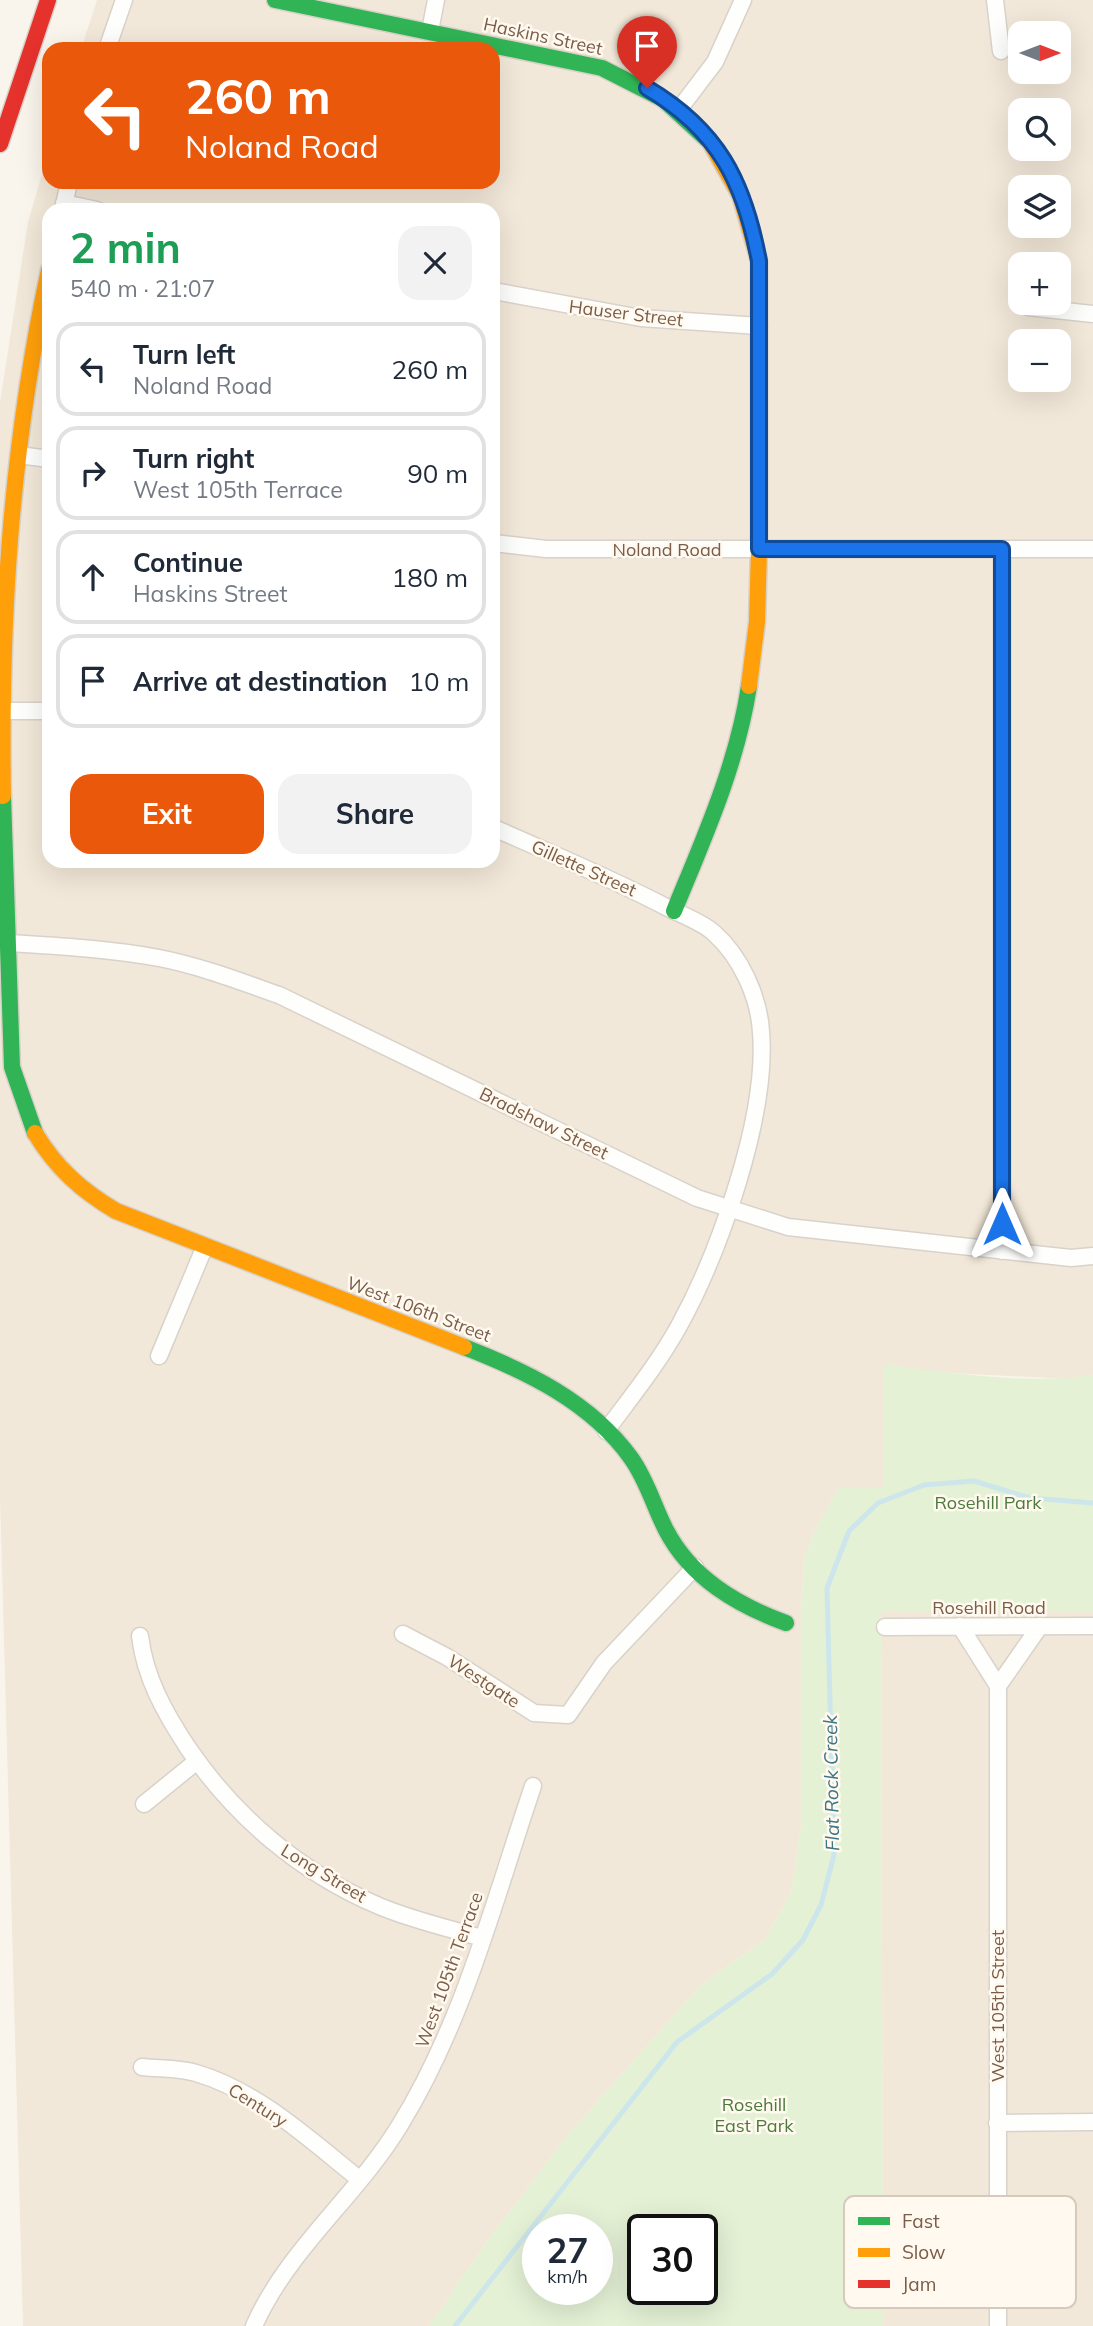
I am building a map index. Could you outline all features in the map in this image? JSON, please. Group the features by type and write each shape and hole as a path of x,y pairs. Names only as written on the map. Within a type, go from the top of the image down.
{"main road":[{"path":"0,144 48,0"},
{"name":"Haskins Street","path":"275,0 478,42"},
{"name":"Haskins Street","path":"500,47 602,68 630,78 680,108"},
{"path":"674,911 713,817 734,753 748,690 757,622 759,549 759,261 747,206 720,154 680,108"},
{"name":"West 106th Street","path":"42,313 19,456 5,589 3,711 12,1066 23,1111 40,1145 71,1182 100,1203 515,1367 550,1385 606,1431"},
{"path":"606,1431 632,1460 672,1542 716,1590 739,1605 786,1623"}],"street":[{"path":"109,42 124,0"},
{"path":"430,32 436,0"},
{"path":"680,108 715,62 743,0"},
{"path":"995,0 1001,51"},
{"name":"Hauser Street","path":"500,292 640,318 760,326"},
{"path":"1071,312 1093,314"},
{"path":"19,456 42,458"},
{"name":"Noland Road","path":"500,544 546,549 1093,549"},
{"path":"1002,549 1002,1251"},
{"path":"3,711 42,711"},
{"name":"Gillette Street","path":"500,831 617,881 674,911"},
{"path":"606,1431 660,1358 679,1325 712,1253 748,1141 759,1088 762,1055 759,1016 749,984 734,956 713,932 674,911"},
{"name":"Bradshaw Street","path":"8,943 103,949 161,959 225,975 345,1026 697,1198 788,1227 1072,1258 1093,1256"},
{"path":"159,1356 205,1246"},
{"name":"Westgate","path":"403,1634 447,1657 534,1713 568,1715 604,1663 695,1567"},
{"path":"960,1626 998,1686 1040,1626"},
{"name":"Rosehill Road","path":"885,1627 1093,1626"},
{"name":"Long Street","path":"140,1636 150,1680 175,1729 226,1798 291,1856 380,1906 482,1938"},
{"name":"West 105th Street","path":"997,2196 998,1686"},
{"path":"144,1804 197,1761"},
{"name":"West 105th Terrace","path":"254,2326 286,2270 398,2129 430,2074 450,2030 533,1786"},
{"name":"Century","path":"142,2067 193,2072 233,2089 286,2121 359,2179"},
{"path":"997,2123 1093,2122"},
{"name":"West 105th Street","path":"998,2308 998,2326"}],"shaded area":[{"path":"97,0 1093,0 1093,1375 1070,1379 947,1373 884,1365 884,1488 839,1488 816,1528 804,1559 801,1611 801,1826 791,1893 766,1938 700,1986 568,2135 488,2240 429,2326 23,2326 0,1498 0,402 28,222 42,174 42,189 500,189 500,42 83,42"},
{"path":"881,1611 1093,1611 1093,2326 883,2326 883,2308 1076,2308 1076,2196 883,2196"}],"green space":[{"name":"Rosehill East Park","path":"884,1364 1015,1378 1093,1375 1093,1611 881,1611 883,2196 844,2196 844,2308 883,2308 883,2326 429,2326 488,2240 568,2135 700,1986 766,1938 791,1893 801,1826 801,1611 804,1559 816,1528 839,1488 884,1487"}],"waterway":[{"name":"Flat Rock Creek","path":"455,2326 677,2042 772,1974 803,1940 821,1905 834,1855 827,1588 849,1531 878,1503 924,1485 974,1481 1030,1498 1093,1503"}],"traffic: fast":[{"path":"275,0 477,42"},
{"path":"500,47 602,68 663,99 710,142"},
{"path":"674,911 728,773 749,686"},
{"path":"3,796 12,1067 35,1133"},
{"path":"464,1347 556,1390 597,1420 637,1466 666,1530 688,1562 702,1576 733,1598 786,1623"}],"traffic: slow":[{"path":"710,142 740,195 759,261 759,549 757,622 749,686"},
{"path":"3,796 4,663 11,532 25,401 42,306"},
{"path":"35,1133 71,1178 116,1211 464,1347"}],"traffic: jam":[{"path":"0,144 48,0"}],"route":[{"path":"647,88 680,108 720,154 740,187 754,230 759,261 759,549 1002,549 1002,1224"}],"park label":[{"name":"Rosehill Park","path":"988,1502"}]}
